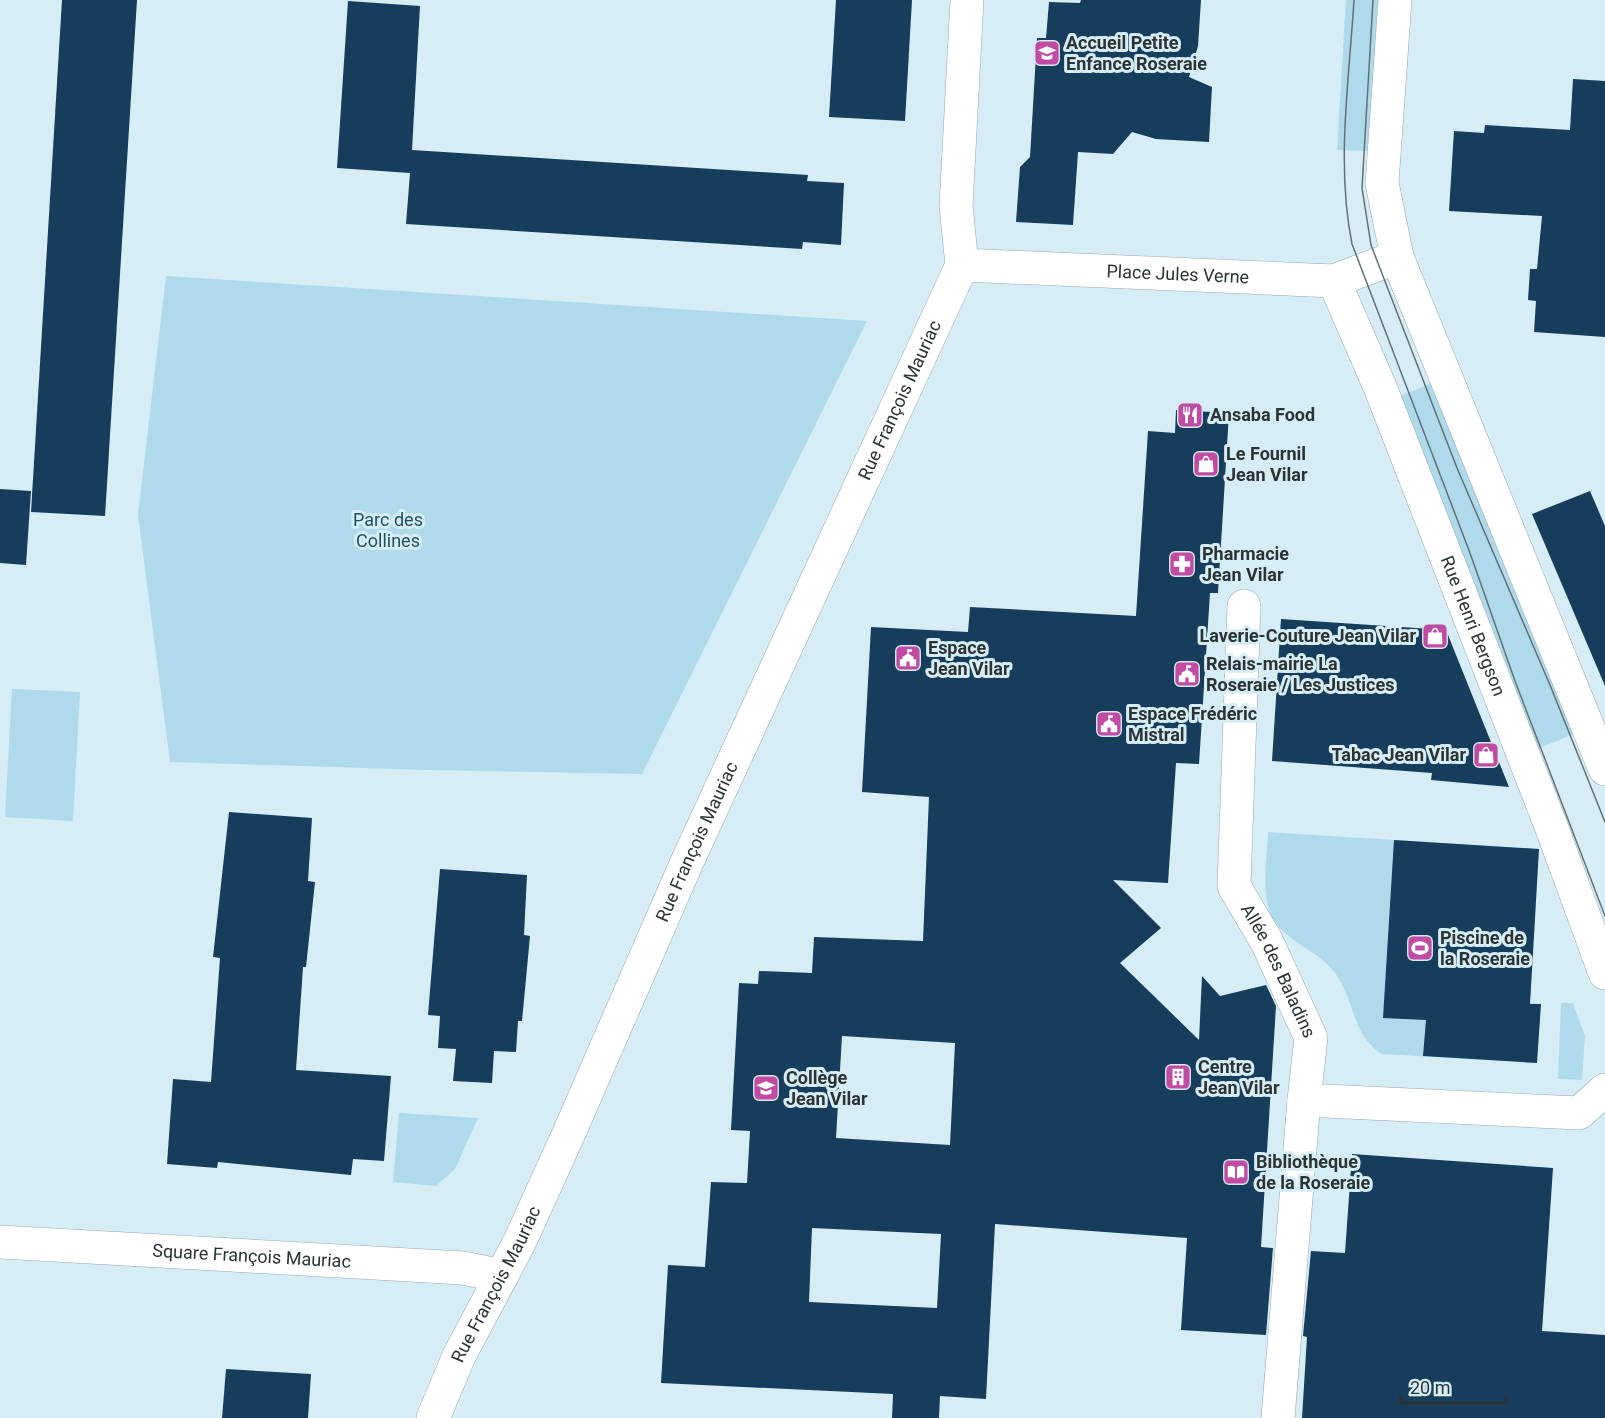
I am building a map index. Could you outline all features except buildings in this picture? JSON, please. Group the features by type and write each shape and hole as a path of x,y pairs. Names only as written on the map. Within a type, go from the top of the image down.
{"street":[{"path":"962,265 956,206 967,0"},
{"path":"1395,0 1382,183 1397,257 1605,769"},
{"name":"Place Jules Verne","path":"962,265 1334,281 1397,257"},
{"name":"Rue François Mauriac","path":"432,1418 459,1356 502,1276 569,1133 687,862 962,265"},
{"name":"Rue Henri Bergson","path":"1334,281 1380,387 1551,826 1605,973"},
{"name":"Allée des Baladins","path":"1244,606 1234,886 1267,942 1311,1038 1278,1418"},
{"path":"1304,1100 1579,1113 1605,1090"},
{"name":"Square François Mauriac","path":"0,1242 463,1268 502,1276"}],"green space":[{"path":"1346,0 1381,0 1371,151 1337,150"},
{"name":"Parc des Collines","path":"166,276 867,321 642,774 170,762 138,515"},
{"path":"1437,381 1579,732 1532,751 1395,398"},
{"path":"12,689 80,692 73,821 5,817"},
{"name":"Piscine de la Roseraie","path":"1268,832 1539,849 1530,1003 1541,1004 1537,1063 1382,1054 1372,1046 1359,1027 1347,995 1335,973 1274,921 1269,910 1266,891"},
{"path":"1561,1003 1573,1003 1585,1036 1582,1080 1558,1079"},
{"path":"399,1113 478,1118 455,1169 436,1186 393,1182"}],"tram line":[{"path":"1354,0 1344,153 1347,214 1352,244 1605,916"},
{"path":"1373,0 1362,188 1371,245 1457,468 1550,685 1605,822"}],"place":[{"name":"Accueil Petite Enfance Roseraie","path":"1047,53"},
{"name":"Ansaba Food","path":"1190,415"},
{"name":"Le Fournil Jean Vilar","path":"1206,464"},
{"name":"Pharmacie Jean Vilar","path":"1182,564"},
{"name":"Laverie-Couture Jean Vilar","path":"1435,636"},
{"name":"Espace Jean Vilar","path":"908,658"},
{"name":"Relais-mairie La Roseraie / Les Justices","path":"1187,674"},
{"name":"Espace Frédéric Mistral","path":"1109,724"},
{"name":"Tabac Jean Vilar","path":"1486,755"},
{"name":"Piscine de la Roseraie","path":"1420,948"},
{"name":"Centre Jean Vilar","path":"1178,1077"},
{"name":"Collège Jean Vilar","path":"766,1088"},
{"name":"Bibliothèque de la Roseraie","path":"1236,1172"}]}
